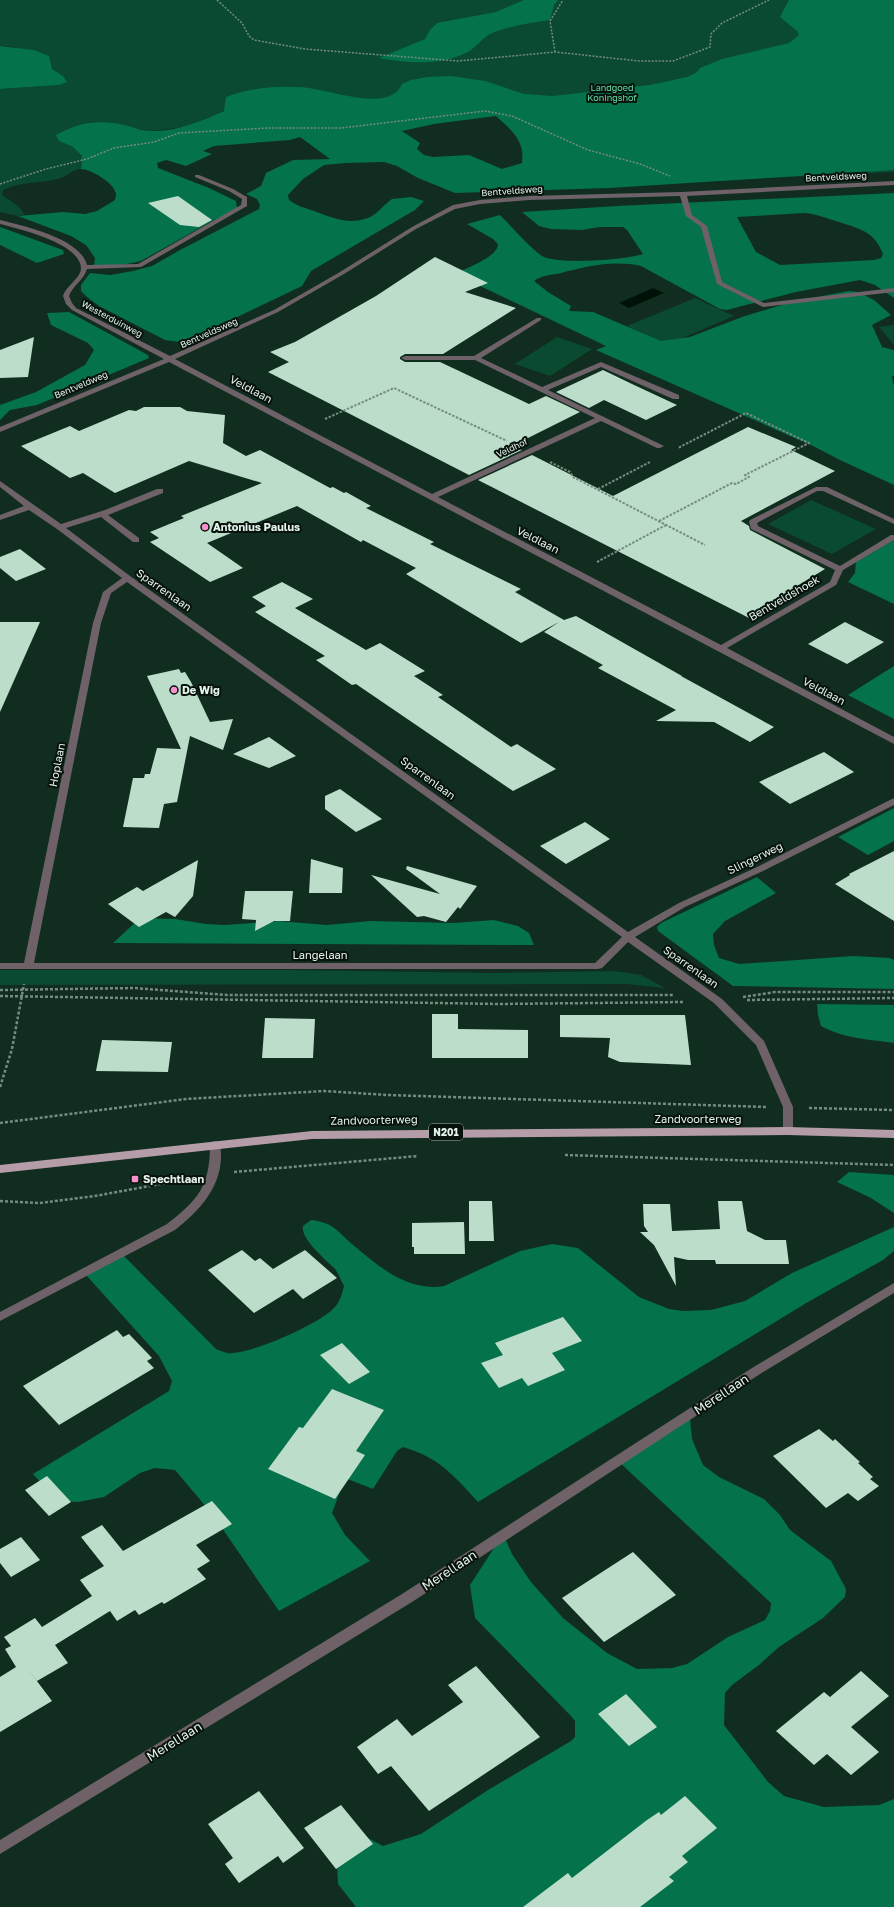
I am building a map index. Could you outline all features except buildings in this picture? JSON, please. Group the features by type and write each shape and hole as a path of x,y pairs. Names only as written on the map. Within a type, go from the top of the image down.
{"main road":[{"name":"Zandvoorterweg","path":"0,1169 215,1144 312,1135 362,1133 788,1131 894,1134"}],"street":[{"path":"0,222 66,245 82,257 84,267 139,266 244,206 245,198 231,190 197,176"},
{"name":"Bentveldsweg","path":"170,359 276,311 336,277 414,228 453,207 480,202 521,199 684,194 894,183"},
{"path":"684,194 688,216 704,226 719,283 763,305 894,290"},
{"name":"Westerduinweg","path":"84,267 82,273 67,292 66,300 69,304 74,309 170,359"},
{"path":"476,358 539,319"},
{"path":"405,358 476,358 544,389 660,446"},
{"name":"Veldlaan","path":"170,359 894,741"},
{"name":"Bentveldweg","path":"0,430 170,359"},
{"path":"544,389 601,364 676,398"},
{"name":"Veldhof","path":"431,497 601,418"},
{"name":"Sparrenlaan","path":"0,483 126,578 718,1001 760,1043 788,1107 788,1131"},
{"path":"840,569 754,528 753,522 816,489 824,489 894,522"},
{"path":"60,527 102,514 160,491"},
{"path":"0,518 30,507"},
{"path":"102,514 136,540"},
{"name":"Bentveldshoek","path":"720,648 833,583 840,569 894,537"},
{"name":"Hoplaan","path":"28,966 97,623 107,592 126,578"},
{"name":"Slingerweg","path":"627,937 682,905 760,869 894,801"},
{"name":"Langelaan","path":"0,966 522,968 598,966 627,937"},
{"path":"0,1317 171,1227 188,1214 199,1202 213,1175 215,1144"},
{"name":"Merellaan","path":"0,1848 407,1598 756,1371 894,1287"}],"path":[{"path":"217,0 242,23 249,36 254,40 305,49 458,61 555,52 639,61 673,60 694,54 710,47 711,34 722,23 769,0"},
{"path":"555,52 550,21 563,0"},
{"path":"0,184 46,168 87,159 114,148 154,142 179,133 268,128 341,128 485,111 500,112 532,124 564,140 589,150 620,158 674,178"},
{"path":"303,429 394,388 570,472 573,477 597,490 705,545"},
{"path":"659,521 732,483 736,484 749,477 745,475 809,443 746,413 675,450"},
{"path":"597,490 654,460"},
{"path":"578,573 666,525"},
{"path":"0,1087 12,1049 28,966"},
{"path":"0,990 134,988 226,995 675,995"},
{"path":"718,1001 776,992 894,992"},
{"path":"0,996 22,995 499,1004 718,1001 810,998 894,998"},
{"path":"0,1123 186,1099 324,1091 396,1095 894,1110"},
{"path":"559,1154 894,1165"},
{"path":"0,1201 40,1203 95,1196 213,1175 281,1167 425,1156"}],"green space":[{"name":"Landgoed Koningshof","path":"0,0 894,0 894,172 556,188 515,110 225,110 187,127 150,131 137,129 59,141 73,147 82,156 81,169 75,170 64,177 51,181 17,185 3,190 2,195 18,206 25,214 18,216 0,212 0,89 58,85 63,76 52,69 49,61 14,47 0,46"},
{"path":"524,0 558,0 554,5 550,20 519,25 497,31 487,36 466,53 456,57 434,62 412,62 379,58 425,39 430,30 437,23 496,12"},
{"path":"789,0 894,0 894,170 609,188 455,193 418,178 397,166 384,162 324,165 303,179 288,195 289,200 301,207 347,221 368,218 378,212 392,199 411,197 424,201 415,210 311,271 302,286 210,330 199,338 179,342 165,340 99,306 81,291 81,285 90,273 110,275 152,266 259,209 260,205 257,199 246,194 261,186 266,173 293,160 330,159 300,137 290,140 214,146 203,151 212,154 186,166 166,160 157,163 158,168 209,188 236,201 237,208 141,261 118,266 94,266 95,258 86,245 71,236 18,216 63,212 85,214 97,211 115,200 115,190 111,185 102,177 90,171 81,169 82,156 73,147 59,141 56,135 80,125 106,122 147,131 170,130 189,125 224,111 226,97 249,90 273,87 308,88 349,96 375,99 387,97 396,92 402,84 411,80 427,77 451,76 485,81 524,94 552,96 650,85 687,77 696,73 700,68 722,59 789,43 799,35 797,31 780,17","holes":["496,116 516,136 521,148 522,163 502,169 469,155 433,157 424,155 417,149 420,143 402,131 434,124"]},
{"path":"0,46 34,50 49,56 52,69 63,76 67,82 59,85 0,89"},
{"path":"894,193 894,298 875,285 860,280 796,292 727,310 720,309 641,266 631,264 611,264 581,268 544,276 534,281 548,292 571,306 569,311 593,312 661,341 690,337 742,317 791,302 849,291 858,292 874,300 891,315 872,325 882,347 894,350 894,375 892,377 894,386 894,485 813,446 596,350 606,346 455,274 487,258 497,249 498,244 493,239 467,224 500,215 542,256 550,259 591,261 643,254 627,230 623,227 600,227 582,230 551,229 539,226 522,212","holes":["805,213 818,215 847,224 866,232 879,246 883,254 881,258 874,260 780,265 756,252 737,217"]},
{"path":"0,227 63,250 64,254 37,263 0,245"},
{"path":"695,298 734,316 666,345 627,326"},
{"path":"69,312 148,355 149,358 37,405 10,410 0,420 0,405 36,392 85,365 94,350 88,343 51,325 47,313"},
{"path":"894,325 894,345 879,327"},
{"path":"557,337 592,349 550,376 515,364"},
{"path":"811,500 876,529 832,554 768,524"},
{"path":"894,540 894,604 848,582 855,573 856,562"},
{"path":"894,666 894,719 848,695"},
{"path":"894,808 894,841 868,855 838,837"},
{"path":"757,877 776,893 725,921 713,934 714,945 719,958 739,964 853,956 890,958 894,960 894,989 733,986 658,931 657,927 661,923"},
{"path":"140,918 175,919 224,925 278,921 327,925 370,921 453,923 494,920 518,926 529,933 534,945 113,943"},
{"path":"0,970 290,970 493,973 615,971 641,975 665,988 626,984 0,985"},
{"path":"817,1004 894,1005 894,1043 839,1034 821,1026"},
{"path":"849,1172 894,1175 894,1213 871,1198 837,1182"},
{"path":"311,1220 330,1225 383,1269 394,1276 418,1285 430,1287 444,1286 520,1251 552,1244 578,1248 639,1297 669,1309 683,1311 711,1310 745,1301 792,1273 894,1227 894,1251 883,1260 808,1302 478,1502 445,1468 427,1456 403,1447 397,1451 373,1489 345,1478 332,1513 345,1535 370,1561 279,1611 213,1515 175,1470 155,1468 140,1473 104,1497 78,1502 58,1501 33,1474 169,1391 172,1381 159,1356 86,1275 122,1254 216,1349 227,1353 237,1353 283,1338 299,1330 326,1315 336,1306 339,1301 344,1286 338,1273 310,1243 303,1231 303,1226"},
{"path":"690,1419 692,1439 703,1465 719,1477 764,1499 780,1515 790,1530 831,1561 846,1589 845,1597 823,1618 779,1647 759,1665 732,1685 725,1693 724,1725 768,1782 784,1796 824,1807 879,1805 894,1799 894,1907 356,1907 338,1884 337,1862 368,1838 383,1846 421,1834 488,1790 571,1741 575,1737 575,1721 571,1716 475,1618 470,1585 503,1534 512,1554 531,1582 563,1618 607,1653 637,1669 672,1668 687,1664 728,1637 765,1620 770,1611 771,1603 619,1462"}],"shaded area":[{"path":"653,288 664,293 629,308 619,303"}],"place":[{"name":"Antonius Paulus","path":"205,527"},
{"name":"De Wig","path":"174,690"},
{"name":"Spechtlaan","path":"135,1179"}]}
